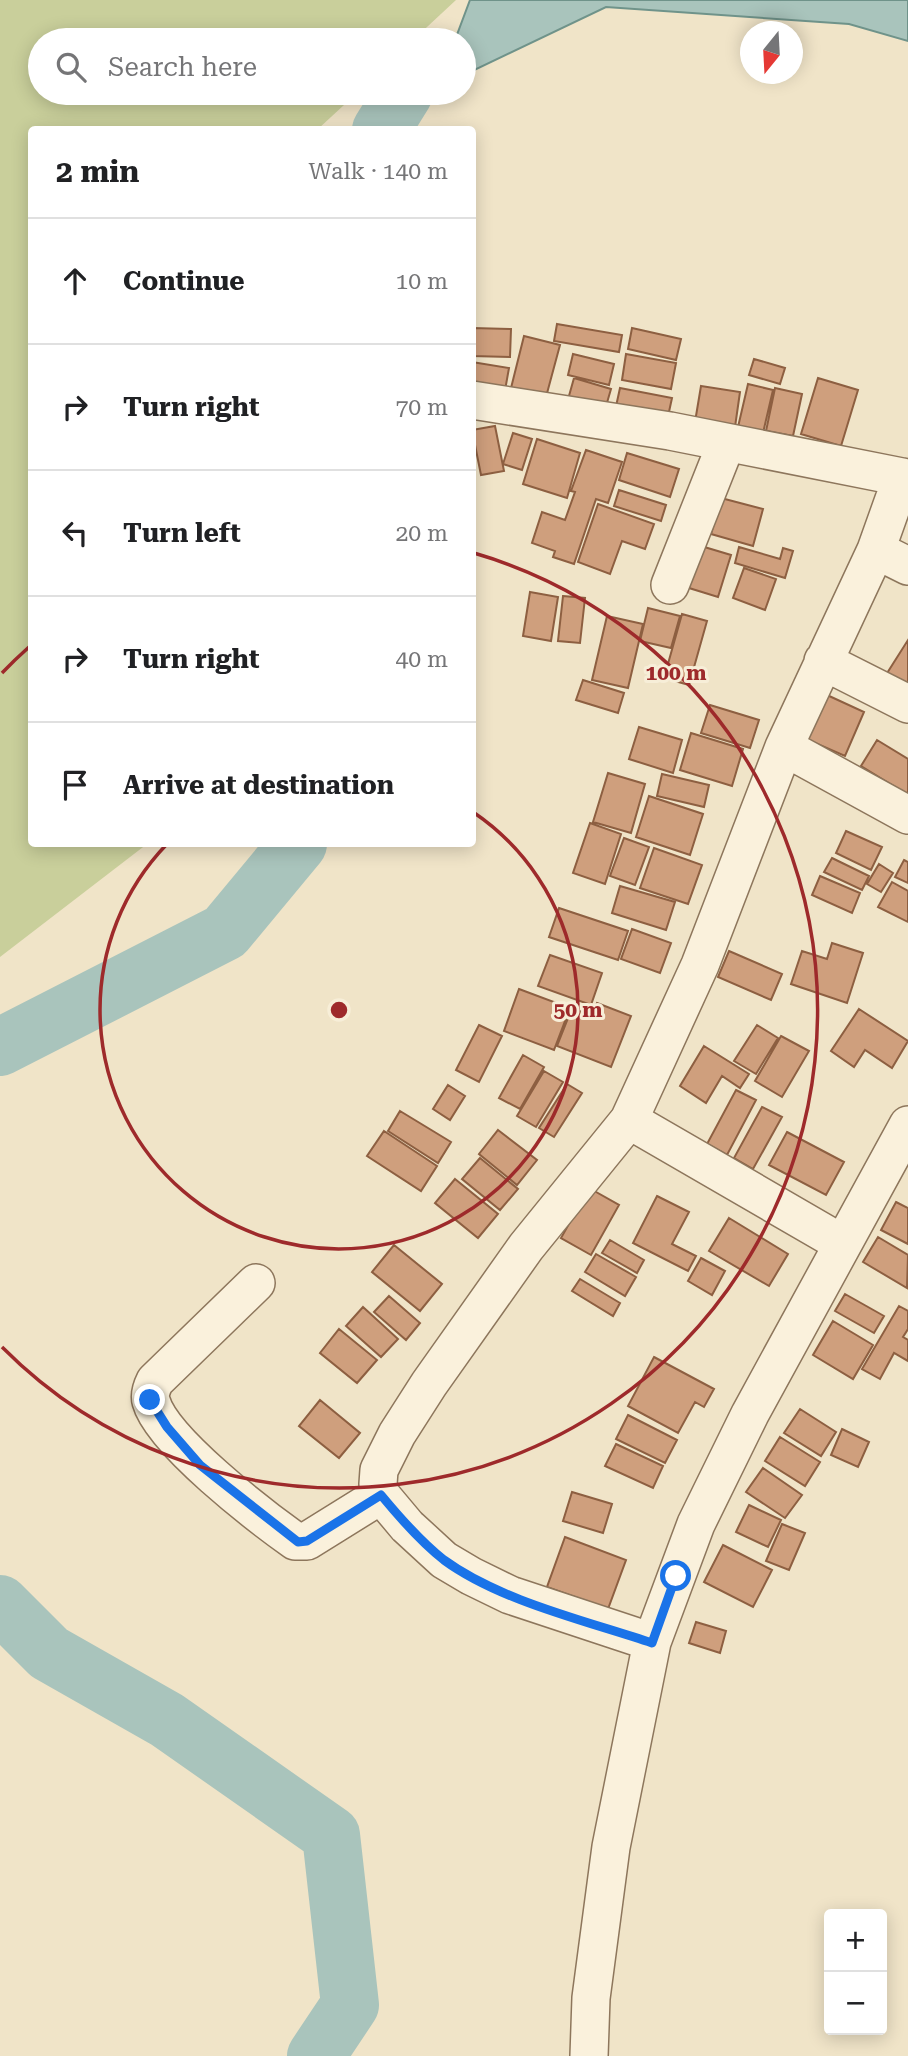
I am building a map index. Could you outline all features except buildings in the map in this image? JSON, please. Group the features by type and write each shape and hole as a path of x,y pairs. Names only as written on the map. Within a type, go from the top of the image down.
{"street":[{"path":"476,401 670,431 905,478 876,550 785,747 700,965 629,1120 526,1247 429,1384 397,1434 380,1470 378,1484 381,1495 407,1526 444,1560 510,1595 652,1643"},
{"path":"670,586 726,444"},
{"path":"876,550 908,566"},
{"path":"823,661 908,704"},
{"path":"785,747 908,815"},
{"path":"629,1120 843,1244"},
{"path":"589,2056 591,1998 611,1847 652,1643 696,1524 750,1414 908,1125"},
{"path":"256,1283 155,1381 150,1393 153,1406 167,1427 200,1465 295,1541 307,1541 381,1495"}],"green space":[{"path":"0,0 456,0 426,28 28,28 28,105 344,105 321,126 28,126 28,847 143,847 0,957"}],"water":[{"path":"470,0 908,0 908,41 849,24 606,7 476,69 476,28 460,28"}],"waterway":[{"path":"383,126 397,105"},
{"path":"0,1047 225,932 296,847"},
{"path":"0,1604 49,1653 167,1720 331,1835 350,2005 316,2056"}],"route":[{"path":"150,1400 167,1427 200,1465 298,1542 307,1541 381,1495 407,1526 444,1560 471,1576 510,1595 652,1643 676,1576"}]}
